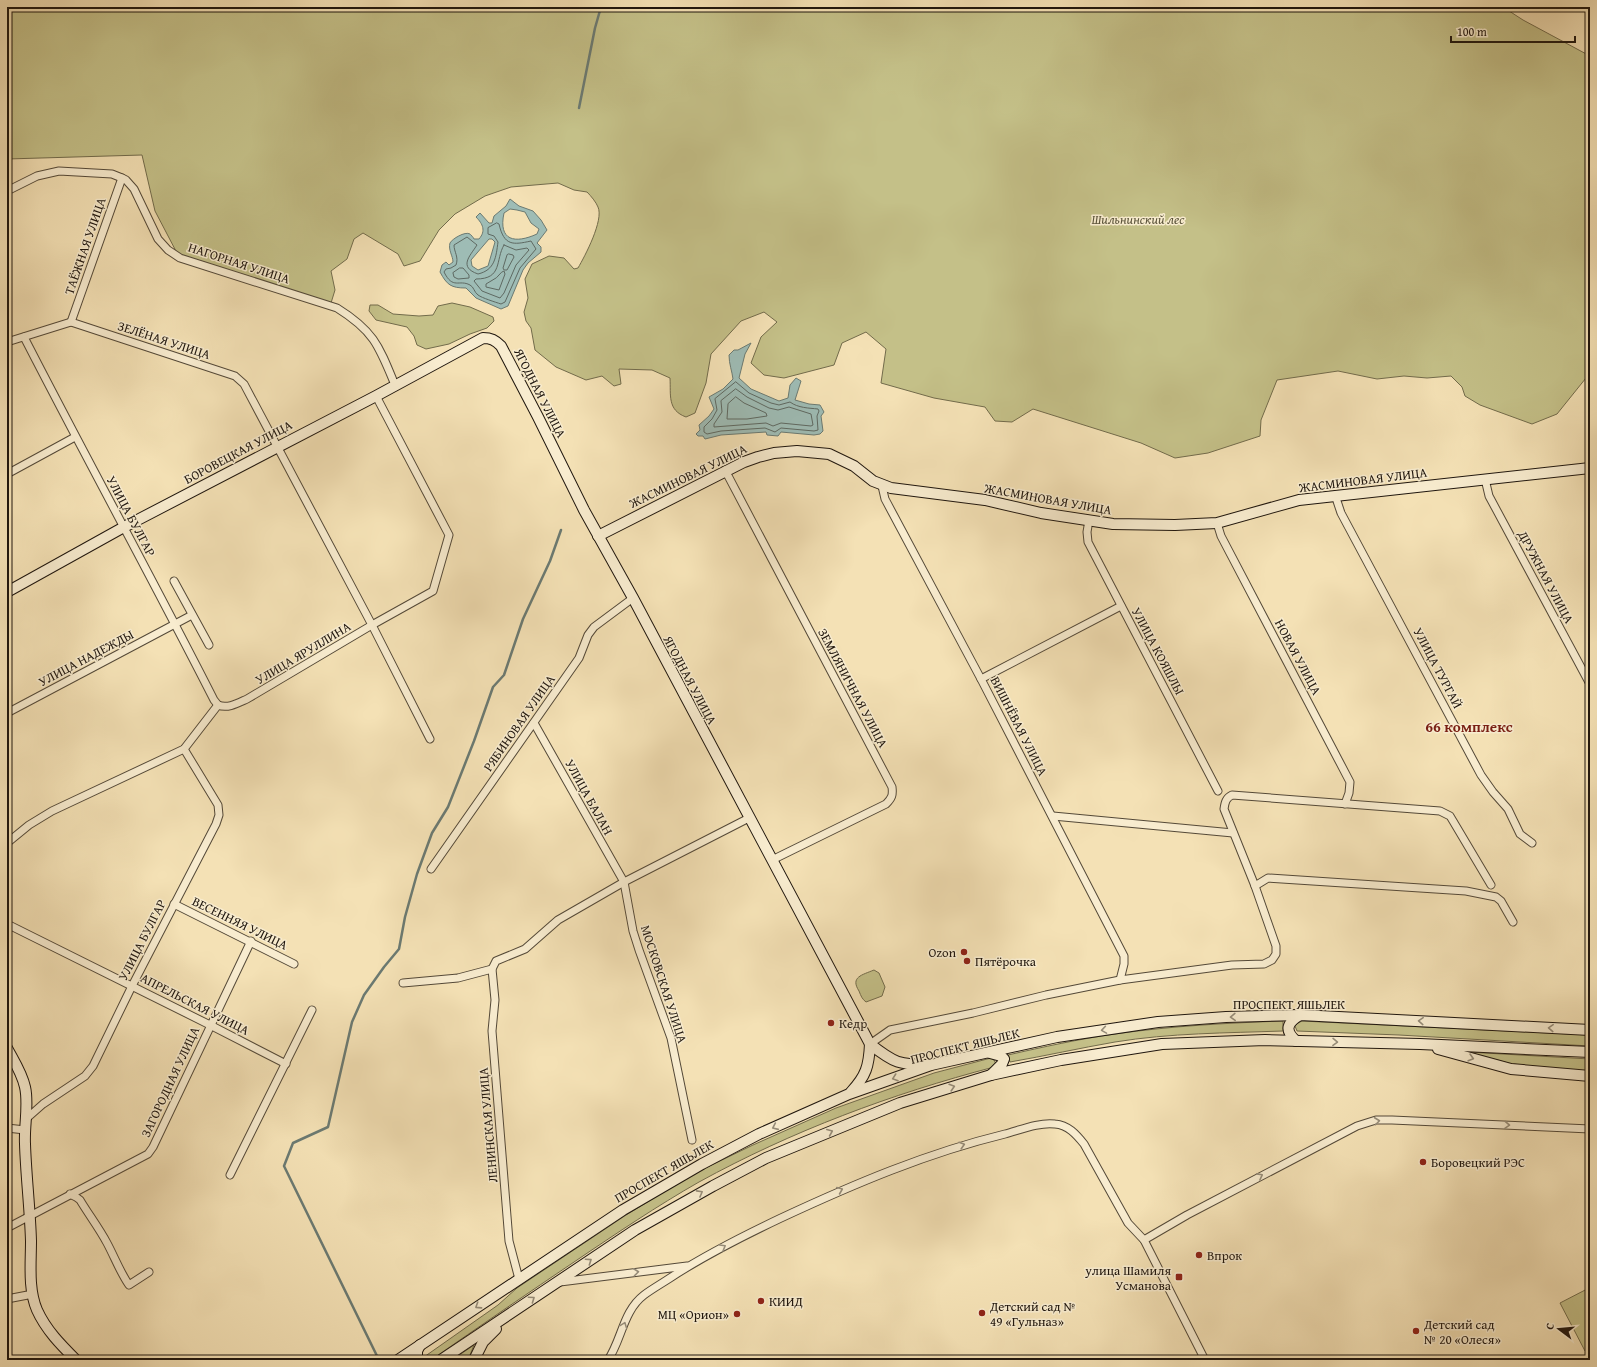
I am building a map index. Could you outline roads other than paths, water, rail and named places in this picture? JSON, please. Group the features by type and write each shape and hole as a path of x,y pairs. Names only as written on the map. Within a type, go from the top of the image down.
{"street":[{"path":"7,191 37,176 58,171 112,174 122,178"},
{"name":"ТАЁЖНАЯ УЛИЦА","path":"71,322 122,178"},
{"name":"НАГОРНАЯ УЛИЦА","path":"122,178 126,180 134,189 158,239 168,250 180,258 337,308 352,318 373,337 380,348 395,385"},
{"path":"7,342 71,322"},
{"name":"ЗЕЛЁНАЯ УЛИЦА","path":"71,322 235,376 241,380 372,626 430,739"},
{"name":"УЛИЦА БУЛГАР","path":"24,336 75,437 218,705"},
{"name":"БОРОВЕЦКАЯ УЛИЦА","path":"7,592 124,527 277,446 376,396 482,338"},
{"name":"ЯГОДНАЯ УЛИЦА","path":"482,338 490,338 501,346 598,536 633,598 870,1044"},
{"name":"УЛИЦА ЯРУЛЛИНА","path":"218,705 223,707 229,706 247,699 433,591 449,535 376,396"},
{"path":"7,474 75,437"},
{"name":"ЖАСМИНОВАЯ УЛИЦА","path":"598,536 725,470 769,454 797,451 829,454 846,461 873,482 882,486 985,500 1040,513 1113,524 1175,525 1217,523 1292,501 1335,495 1590,468"},
{"name":"ЗЕМЛЯНИЧНАЯ УЛИЦА","path":"725,470 892,787 893,794 891,799 886,804 772,860"},
{"name":"ДРУЖНАЯ УЛИЦА","path":"1485,479 1489,496 1590,684"},
{"name":"ВИШНЁВАЯ УЛИЦА","path":"882,486 885,498 982,679 1124,956 1124,964 1120,980"},
{"name":"УЛИЦА ТУРГАЙ","path":"1335,495 1341,513 1481,774 1493,792 1508,809 1520,834 1532,843"},
{"name":"УЛИЦА КОЯШЛЫ","path":"1089,520 1087,532 1088,542 1218,791"},
{"name":"НОВАЯ УЛИЦА","path":"1217,523 1225,543 1350,782 1349,793 1344,804"},
{"path":"174,581 209,645"},
{"name":"РЯБИНОВАЯ УЛИЦА","path":"431,869 579,658 588,635 594,627 633,598"},
{"path":"982,679 1121,606"},
{"name":"УЛИЦА НАДЕЖДЫ","path":"7,713 192,615"},
{"path":"7,844 30,825 52,811 184,749 218,705"},
{"name":"УЛИЦА БАЛАН","path":"534,723 624,882"},
{"name":"УЛИЦА БУЛГАР","path":"26,1119 43,1104 85,1076 93,1066 132,986 216,824 219,815 218,805 184,749"},
{"path":"870,1044 890,1030 1120,980 1232,964 1264,964 1272,960 1276,954 1276,946 1255,886 1224,809 1225,802 1228,797 1232,795 1440,811 1445,813 1453,821 1491,885"},
{"path":"1053,816 1233,833"},
{"path":"403,983 458,978 492,969 496,960 525,949 558,920 624,882 749,818"},
{"path":"1255,886 1268,878 1466,891 1496,897 1501,901 1513,922"},
{"name":"МОСКОВСКАЯ УЛИЦА","path":"624,882 633,931 671,1038 692,1140"},
{"name":"ВЕСЕННЯЯ УЛИЦА","path":"174,904 251,941 294,964"},
{"name":"АПРЕЛЬСКАЯ УЛИЦА","path":"7,924 286,1064"},
{"name":"ЗАГОРОДНАЯ УЛИЦА","path":"7,1228 148,1154 153,1147 251,941"},
{"name":"ЛЕНИНСКАЯ УЛИЦА","path":"492,969 495,1000 492,1031 509,1241 519,1279"},
{"path":"230,1176 312,1010"},
{"path":"1296,1041 1290,1035 1288,1029 1290,1021 1300,1015"},
{"name":"ПРОСПЕКТ ЯШЬЛЕК","path":"398,1360 623,1210 702,1164 759,1134 849,1094 931,1065 1057,1037 1158,1022 1226,1017 1300,1015 1590,1030"},
{"path":"441,1360 635,1230 766,1158 900,1103 991,1074 1061,1060 1162,1044 1265,1040 1420,1044 1590,1052"},
{"path":"870,1044 888,1059 906,1065 931,1065"},
{"path":"849,1094 859,1083 867,1070 870,1044"},
{"path":"1420,1044 1511,1069 1590,1076"},
{"path":"7,1048 21,1074 26,1088 25,1143 33,1294 37,1309 44,1323 57,1341 76,1360"},
{"path":"989,1053 1001,1056 1004,1059 1002,1064 991,1074"},
{"path":"1144,1240 1226,1194 1344,1132 1376,1120 1590,1129"},
{"path":"608,1360 613,1352 627,1316 644,1295 689,1266 739,1238 841,1190 937,1153 979,1140 1043,1124 1054,1124 1063,1126 1077,1135 1084,1144 1128,1223 1144,1240 1205,1360"},
{"path":"7,1128 25,1130"},
{"path":"70,1194 80,1200 95,1223 119,1270 129,1285 149,1272"},
{"path":"556,1282 689,1266"},
{"path":"7,1299 33,1294"},
{"path":"474,1360 483,1342 508,1316"},
{"path":"417,1360 417,1351 420,1344"}],"water":[{"path":"510,199 519,206 533,211 547,230 537,243 541,247 541,252 528,263 523,270 508,306 501,309 476,298 466,288 450,285 440,272 442,265 446,262 449,265 453,262 450,248 451,241 468,233 474,239 479,239 483,228 476,217 480,213 489,223 492,223 494,216 506,206","holes":["510,209 525,212 531,223 539,229 537,234 522,239 510,238 506,235 503,222 504,213","489,239 492,239 495,242 488,266 478,270 472,266 471,260"]},
{"path":"751,343 745,354 739,378 751,389 779,401 788,398 790,385 796,378 801,381 795,400 820,405 824,412 821,416 823,431 820,434 814,435 781,432 778,436 767,435 766,432 721,435 705,439 703,436 698,436 696,434 700,430 699,425 714,409 709,397 723,389 733,379 729,355 734,350 738,350"}],"waterway":[{"path":"579,108 595,28 601,7"},
{"path":"379,1360 284,1166 293,1143 328,1127 352,1022 364,995 399,949 405,917 417,874 432,833 448,807 493,687 504,675 523,619 550,561 561,530"}],"place":[{"name":"Ozon","path":"964,952"},
{"name":"Пятёрочка","path":"967,961"},
{"name":"Кедр","path":"831,1023"},
{"name":"Боровецкий РЭС","path":"1423,1162"},
{"name":"Впрок","path":"1199,1255"},
{"name":"улица Шамиля Усманова","path":"1179,1277"},
{"name":"КИИД","path":"761,1301"},
{"name":"Детский сад № 49 «Гульназ»","path":"982,1313"},
{"name":"МЦ «Орион»","path":"737,1314"},
{"name":"Детский сад № 20 «Олеся»","path":"1416,1331"}],"district":[{"name":"66 комплекс","path":"1469,726"}],"park label":[{"name":"Шильнинский лес","path":"1138,219"}]}
